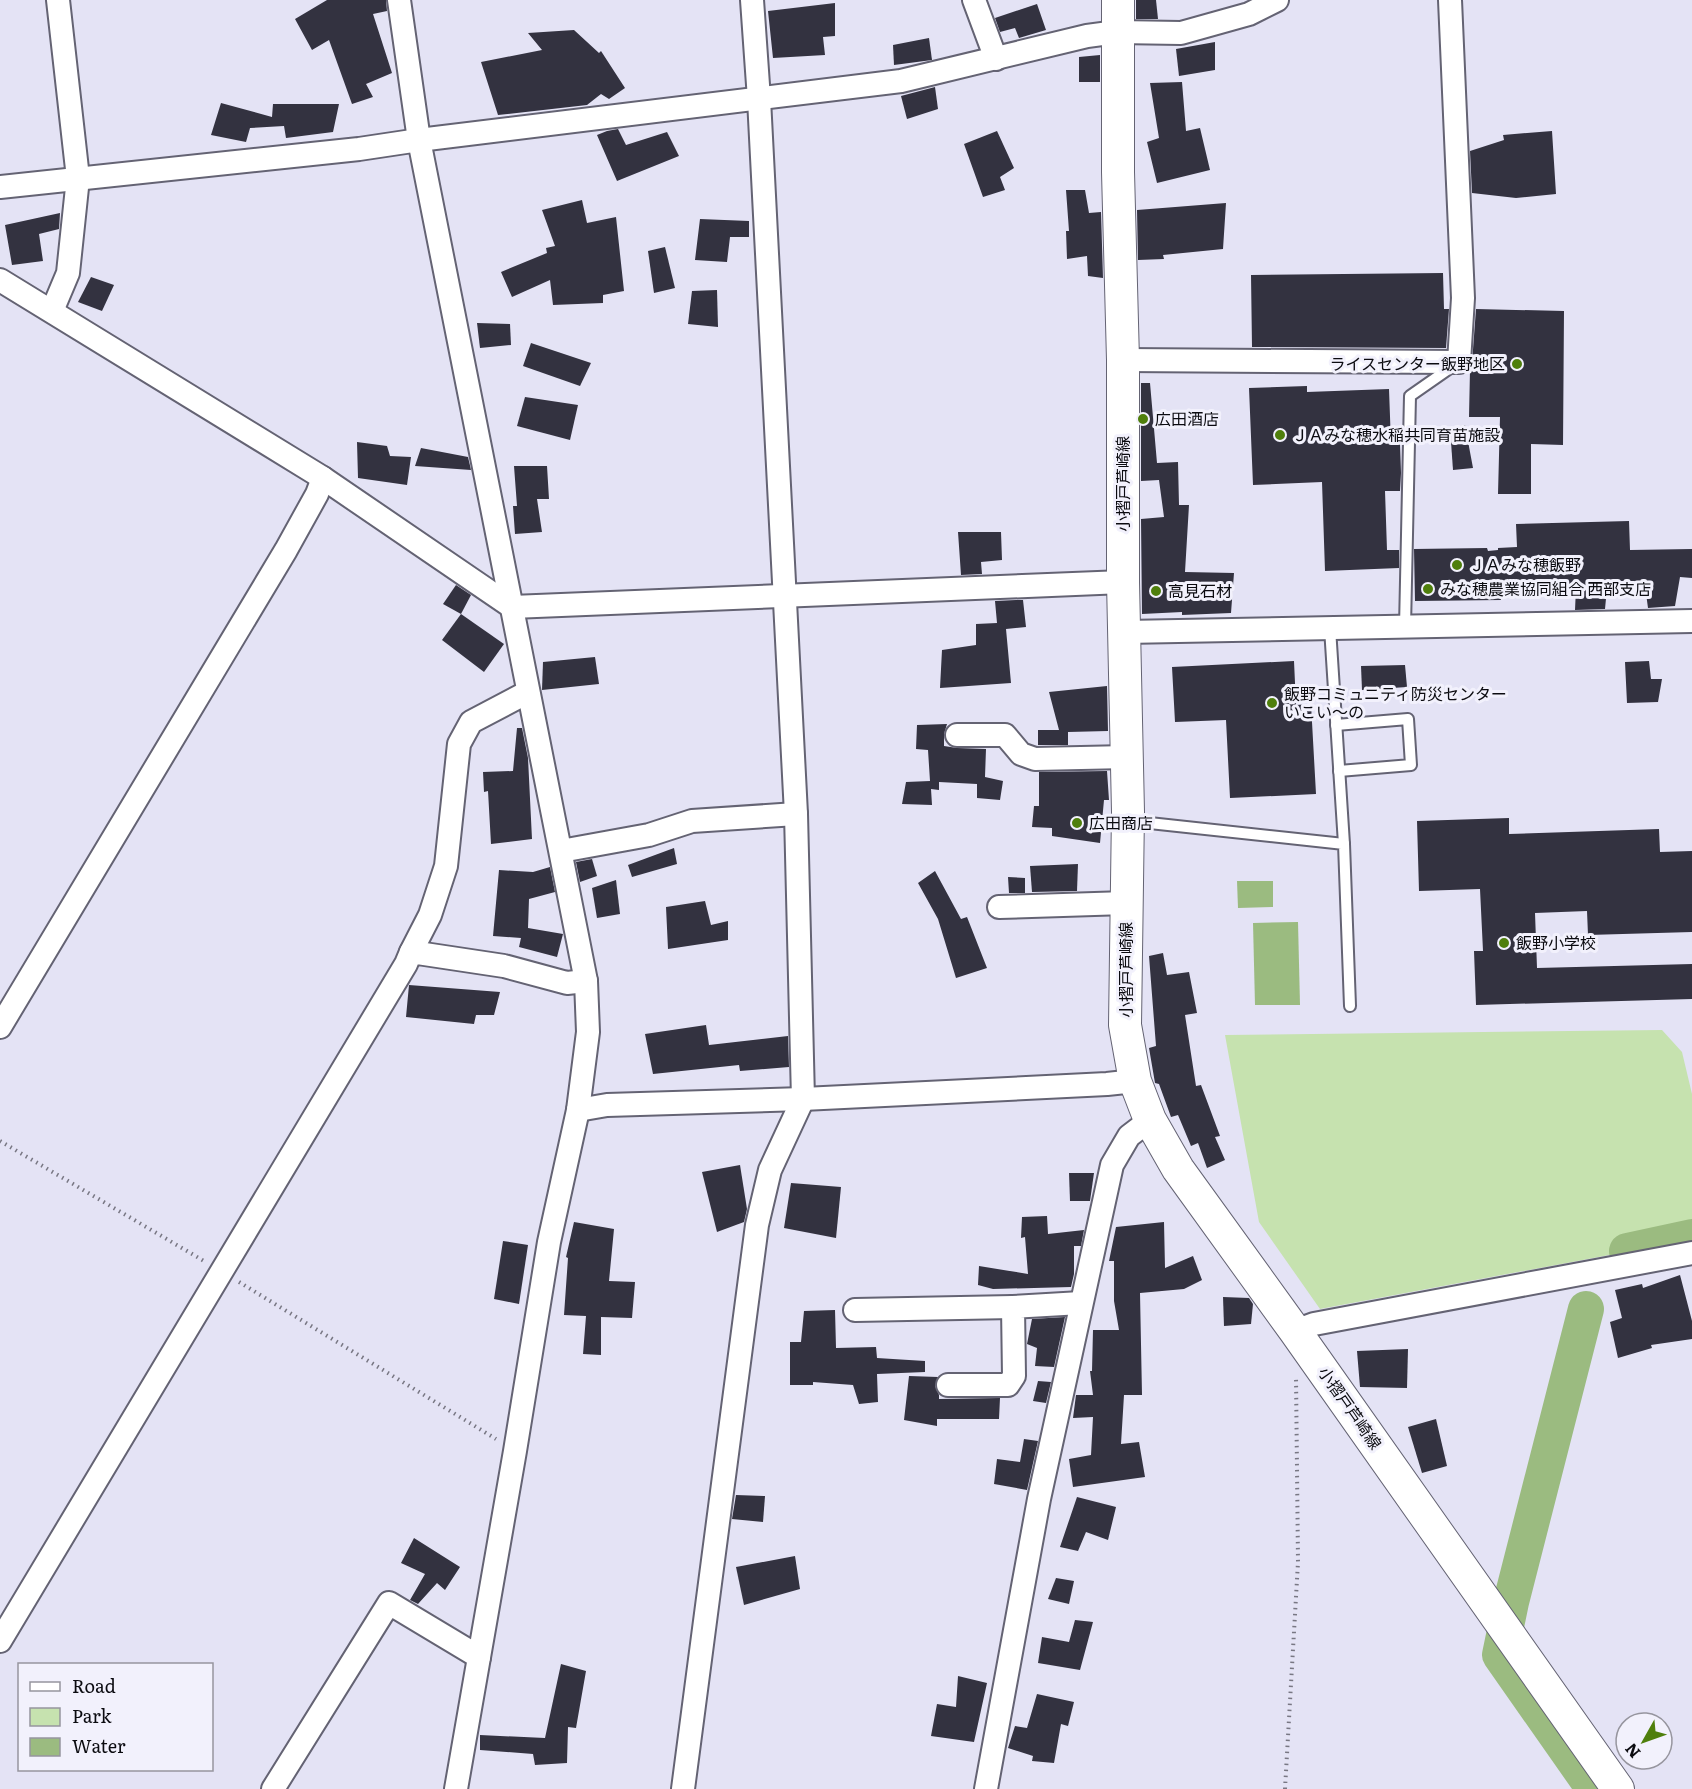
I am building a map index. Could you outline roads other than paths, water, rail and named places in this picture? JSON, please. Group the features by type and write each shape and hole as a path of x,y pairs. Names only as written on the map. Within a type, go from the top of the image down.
{"main road":[{"name":"小摺戸芦崎線","path":"1118,0 1123,360 1123,582 1128,821 1125,1025 1135,1081 1150,1120 1178,1169 1296,1331 1618,1789"}],"street":[{"path":"52,311 68,273 78,178 58,0"},
{"path":"399,0 419,140 586,981 588,1032 578,1110 549,1242 456,1789"},
{"path":"683,1789 757,1225 770,1170 803,1099 796,814 786,597 752,0"},
{"path":"974,0 996,59"},
{"path":"0,186 359,149 901,81 1088,36 1117,32 1180,33 1249,14 1277,0"},
{"path":"1123,360 1459,362 1463,298 1450,0"},
{"path":"0,280 323,478 512,607 1123,582"},
{"path":"0,1027 286,550 317,494 323,478"},
{"path":"1125,632 1692,621"},
{"path":"0,1641 406,964 430,915 446,866 459,744 471,722 528,692"},
{"path":"957,735 1005,735 1021,754 1035,759 1127,757"},
{"path":"561,851 649,834 692,821 796,814"},
{"path":"999,907 1126,903"},
{"path":"411,952 504,966 567,983 586,981"},
{"path":"578,1110 607,1105 803,1099 1135,1081"},
{"path":"986,1789 1039,1499 1112,1165 1129,1136 1150,1120"},
{"path":"1296,1331 1314,1324 1692,1253"},
{"path":"855,1310 1013,1307 1081,1303"},
{"path":"948,1385 1008,1385 1014,1376 1013,1307"},
{"path":"273,1789 389,1603 478,1657"}],"lane":[{"path":"1405,627 1410,396 1459,362"},
{"path":"1330,628 1344,844 1350,1006"},
{"path":"1336,725 1408,719 1411,765 1339,771"},
{"path":"1128,821 1344,844"}],"water":[{"path":"1237,881 1273,881 1273,907 1238,908"},
{"path":"1298,922 1300,1005 1255,1005 1253,923"}],"waterway":[{"path":"1627,1251 1692,1237"},
{"path":"1586,1309 1511,1602 1500,1655 1594,1789"}],"place":[{"name":"ライスセンター飯野地区","path":"1517,364"},
{"name":"広田酒店","path":"1143,419"},
{"name":"ＪＡみな穂水稲共同育苗施設","path":"1280,435"},
{"name":"ＪＡみな穂飯野","path":"1457,565"},
{"name":"みな穂農業協同組合 西部支店","path":"1428,589"},
{"name":"高見石材","path":"1156,591"},
{"name":"飯野コミュニティ防災センター いこい～の","path":"1272,703"},
{"name":"広田商店","path":"1077,823"},
{"name":"飯野小学校","path":"1504,943"}]}
